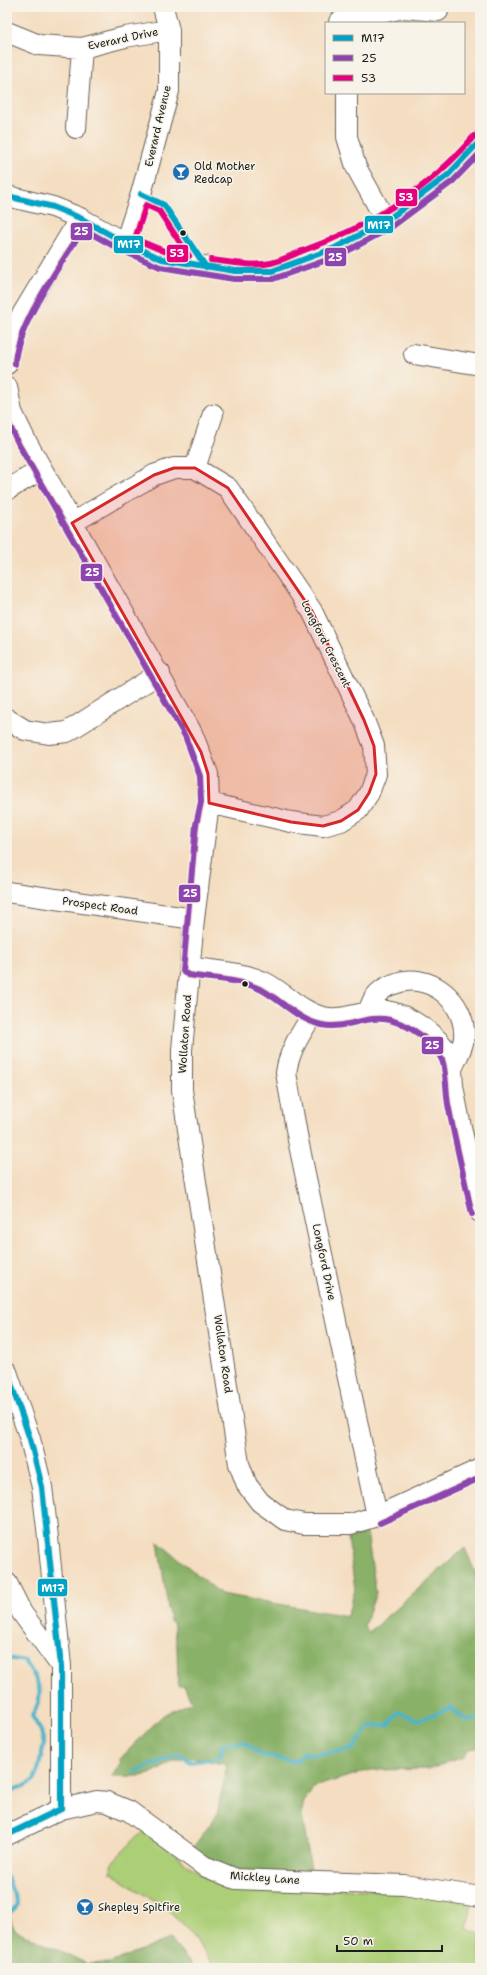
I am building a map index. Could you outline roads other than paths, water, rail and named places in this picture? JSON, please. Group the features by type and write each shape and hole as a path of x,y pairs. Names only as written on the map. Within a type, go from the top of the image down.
{"street":[{"name":"Everard Avenue","path":"124,243 141,194 169,91 169,30 163,7"},
{"path":"337,17 404,8 438,11"},
{"name":"Everard Drive","path":"7,32 39,45 82,48 125,37 169,30"},
{"path":"76,128 82,48"},
{"path":"347,94 347,137 356,167 386,221"},
{"path":"7,196 53,207 80,218 124,243 162,259 235,271 272,271 335,248 386,221 448,174 480,141"},
{"path":"7,364 7,351 20,318 80,218"},
{"path":"422,359 480,365"},
{"name":"Wollaton Road","path":"7,387 12,412 72,523 160,673 201,752 208,774 209,803 194,919 182,1050 182,1090 239,1464 247,1485 260,1502 285,1520 304,1524 351,1524 377,1516 480,1468"},
{"path":"72,523 154,475 174,468 195,468 213,414"},
{"name":"Longford Crescent","path":"195,468 228,488 312,611 369,733 374,746 376,774 369,793 358,810 342,821 323,826 291,822 209,803"},
{"path":"7,490 42,469"},
{"path":"7,719 25,730 49,734 68,732 160,673"},
{"name":"Prospect Road","path":"7,892 194,919"},
{"path":"190,967 245,976 263,982 313,1014 338,1019 368,1012 386,1011 400,1015 426,1031 443,1046 450,1057 453,1089 480,1212"},
{"path":"368,1012 374,997 386,987 400,981 413,979 427,982 436,987 452,1002 460,1014 463,1027 464,1038 452,1069"},
{"name":"Longford Drive","path":"313,1014 291,1052 286,1073 298,1140 377,1516"},
{"path":"7,1372 30,1439 42,1487 61,1666 61,1809"},
{"path":"7,1583 22,1613 61,1666"},
{"name":"Mickley Lane","path":"7,1835 61,1809 97,1801 118,1805 130,1811 204,1866 236,1879 404,1884 480,1897"}],"waterway":[{"path":"7,1658 25,1661 34,1675 40,1694 39,1701 32,1716 41,1731 44,1744 34,1780 29,1784 7,1792"},
{"path":"135,1772 179,1754 191,1762 221,1757 222,1744 244,1742 261,1755 295,1762 305,1752 311,1755 353,1749 370,1726 388,1725 399,1712 419,1720 451,1708 466,1720 480,1719"},
{"path":"7,1877 17,1903 16,1907 7,1915"},
{"path":"7,1963 12,1968"}],"place":[{"name":"Old Mother Redcap","path":"181,172"},
{"name":"Shepley Spitfire","path":"85,1907"}]}
